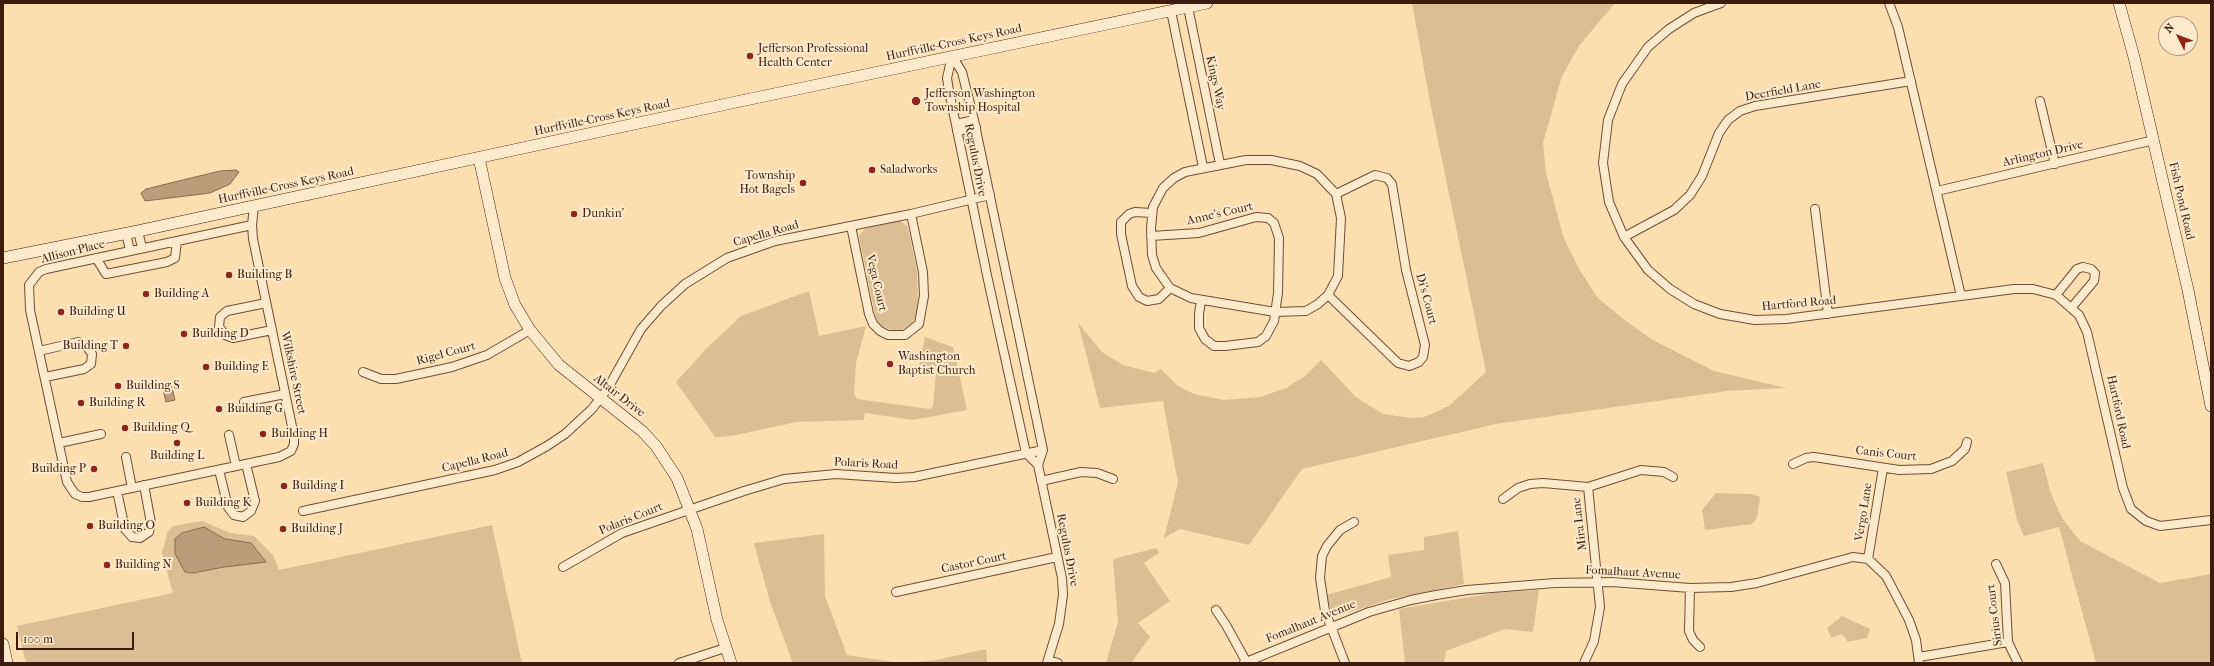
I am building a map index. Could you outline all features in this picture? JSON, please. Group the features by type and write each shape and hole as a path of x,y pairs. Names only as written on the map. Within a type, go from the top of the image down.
{"main road":[{"name":"Hurffville-Cross Keys Road","path":"3,258 138,231 952,56 1207,3"},
{"name":"Fish Pond Road","path":"2119,3 2154,140 2189,294 2210,400"},
{"name":"Altair Drive","path":"478,158 505,278 515,305 530,330 559,365 635,424 656,446 677,478 690,509 725,648 731,663"},
{"path":"3,644 7,663"}],"street":[{"name":"Hartford Road","path":"1721,3 1694,13 1658,38 1638,58 1616,96 1608,120 1605,135 1604,177 1613,215 1636,256 1654,277 1677,295 1702,308 1732,318 1760,321 1828,314 2024,289 2041,290 2056,295 2072,307 2084,324 2090,340 2127,503 2141,518 2160,526 2211,520"},
{"path":"1889,3 1897,22 1938,192 1961,296"},
{"name":"Kings Way","path":"1188,7 1220,164"},
{"path":"1171,11 1203,167"},
{"name":"Regulus Drive","path":"952,56 962,72 975,124 1043,450 1038,465 1062,578 1063,602 1047,662"},
{"name":"Regulus Drive","path":"952,56 947,78 971,199 1026,453"},
{"name":"Deerfield Lane","path":"1624,237 1674,210 1690,195 1702,176 1719,132 1728,120 1740,111 1755,106 1911,81"},
{"path":"2040,102 2055,164"},
{"path":"957,128 975,124"},
{"name":"Arlington Drive","path":"1938,192 2154,140"},
{"path":"1255,160 1286,162 1317,174 1336,194 1341,218 1339,267 1336,282 1328,295 1306,311 1275,312 1201,300 1182,295 1170,288 1161,276 1155,264 1151,236 1152,213 1156,199 1167,184 1181,174 1203,167 1220,164 1255,160"},
{"name":"Di's Court","path":"1328,295 1398,364 1409,366 1419,362 1423,357 1425,345 1406,270 1392,184 1387,178 1375,175 1336,194"},
{"name":"Capella Road","path":"303,511 481,474 518,462 548,446 565,434 592,409 601,398 632,343 650,318 673,294 697,275 727,258 759,246 911,214 990,195"},
{"name":"Wilkshire Street","path":"30,310 67,482 75,494 82,497 90,497 279,457 291,451 294,444 294,436 252,239 254,206"},
{"path":"1815,209 1828,314"},
{"path":"1152,213 1135,212 1129,214 1121,222 1121,234 1132,286 1138,297 1147,301 1159,299 1170,288"},
{"name":"Vega Court","path":"851,226 869,314 873,324 880,331 888,335 905,335 919,324 924,296 922,272 911,214"},
{"name":"Anne's Court","path":"1151,236 1199,233 1256,217 1272,220 1277,226 1279,238 1279,287 1275,312"},
{"name":"Allison Place","path":"30,310 29,285 39,272 96,258 252,225"},
{"path":"138,231 142,248"},
{"path":"126,233 130,251"},
{"path":"96,258 106,274 160,264 175,258 177,241"},
{"path":"2056,295 2077,269 2083,266 2091,269 2095,274 2094,281 2072,307"},
{"path":"1201,300 1199,328 1205,339 1219,347 1253,343 1262,340 1270,332 1275,312"},
{"path":"266,302 227,311 220,317 219,327 225,335 233,338 272,330"},
{"name":"Rigel Court","path":"363,372 388,379 452,367 487,355 530,330"},
{"path":"39,351 78,342 87,347 92,354 91,364 84,369 45,377"},
{"path":"244,402 285,394"},
{"path":"59,443 101,434"},
{"path":"229,435 236,466"},
{"name":"Canis Court","path":"1793,464 1806,458 1814,457 1883,468 1921,470 1941,466 1959,455 1967,442"},
{"name":"Polaris Road","path":"690,509 753,488 794,478 836,474 896,478 914,477 1043,450"},
{"path":"1026,453 1038,465"},
{"path":"126,457 132,488"},
{"path":"219,470 228,507 234,515 243,517 251,512 255,501 246,464"},
{"name":"Vergo Lane","path":"1868,559 1883,468"},
{"path":"1503,499 1518,488 1530,484 1542,483 1588,487 1641,470 1664,472 1673,477"},
{"path":"1041,481 1081,472 1097,473 1113,480"},
{"path":"117,491 125,529 132,537 140,538 149,532 152,522 144,486"},
{"name":"Mira Lane","path":"1584,663 1590,651 1598,625 1600,607 1599,582 1588,487"},
{"name":"Polaris Court","path":"563,567 622,533 690,509"},
{"path":"1345,663 1322,599 1320,578 1322,556 1337,533 1354,522"},
{"name":"Castor Court","path":"896,592 1057,557"},
{"name":"Fomalhaut Avenue","path":"1246,663 1332,626 1391,605 1444,594 1532,584 1599,582 1690,588 1715,588 1745,585 1845,558 1853,557 1868,559"},
{"path":"1868,559 1886,576 1904,609 1913,630 1919,660 2008,642"},
{"name":"Sirius Court","path":"1996,564 2006,583 2008,642 2018,663"},
{"path":"1690,588 1689,631 1692,640 1700,647"},
{"path":"1216,610 1226,625 1246,663"},
{"path":"680,663 725,648"},
{"path":"1047,662 1058,663"}],"shaded area":[{"path":"1412,3 1615,3 1579,46 1562,76 1543,143 1546,173 1564,239 1579,269 1597,297 1622,318 1651,339 1714,371 1786,388 1727,391 1496,424 1302,469 1249,545 1180,529 1164,538 1178,483 1163,401 1100,408 1078,323 1102,352 1123,365 1154,373 1161,369 1178,386 1194,394 1224,400 1260,397 1286,388 1304,377 1321,360 1356,397 1383,414 1411,418 1424,417 1449,406 1486,372 1430,102"},
{"path":"236,170 239,172 230,184 210,193 145,201 141,193 146,189 220,171"},
{"path":"900,221 907,226 917,271 918,306 915,318 911,324 900,331 894,331 882,326 876,319 859,236 865,228"},
{"path":"809,291 819,336 866,326 856,363 854,394 857,399 930,409 933,406 936,373 919,367 925,337 953,347 967,410 913,420 865,413 864,420 797,422 731,436 715,437 676,382 707,348 741,316"},
{"path":"171,383 175,400 166,402 162,385"},
{"path":"2043,463 2050,491 2062,518 2080,541 2160,583 2211,574 2211,663 2096,663 2059,527 2024,536 2017,520 2006,472"},
{"path":"1716,493 1751,494 1760,497 1757,518 1752,524 1705,530 1702,510"},
{"path":"202,521 231,533 254,536 273,555 279,570 492,525 522,663 26,663 17,626 173,593 162,553 168,531 173,526"},
{"path":"204,527 225,539 251,543 266,562 224,567 193,573 185,572 175,554 175,539 182,533"},
{"path":"1458,531 1464,584 1391,599 1341,615 1331,610 1326,595 1391,577 1388,555 1424,550 1424,537"},
{"path":"824,534 825,596 847,655 900,663 793,663 770,602 754,543"},
{"path":"1156,548 1159,553 1144,563 1170,601 1138,623 1150,637 1131,663 1106,663 1118,622 1113,559"},
{"path":"1539,590 1533,632 1505,629 1446,651 1444,663 1405,663 1399,609 1494,593"},
{"path":"1842,616 1870,629 1867,638 1848,642 1842,634 1831,638 1827,628"},
{"path":"986,649 987,663 906,663 937,660"}],"place":[{"name":"Jefferson Professional Health Center","path":"750,56"},
{"name":"Jefferson Washington Township Hospital","path":"916,101"},
{"name":"Saladworks","path":"872,170"},
{"name":"Township Hot Bagels","path":"803,183"},
{"name":"Dunkin'","path":"574,214"},
{"name":"Building B","path":"229,275"},
{"name":"Building A","path":"146,294"},
{"name":"Building U","path":"61,312"},
{"name":"Building D","path":"184,334"},
{"name":"Building T","path":"126,346"},
{"name":"Washington Baptist Church","path":"890,364"},
{"name":"Building E","path":"206,367"},
{"name":"Building S","path":"118,386"},
{"name":"Building R","path":"81,403"},
{"name":"Building G","path":"219,409"},
{"name":"Building Q","path":"125,428"},
{"name":"Building H","path":"263,434"},
{"name":"Building L","path":"177,443"},
{"name":"Building P","path":"94,469"},
{"name":"Building I","path":"284,486"},
{"name":"Building K","path":"187,503"},
{"name":"Building O","path":"90,526"},
{"name":"Building J","path":"283,529"},
{"name":"Building N","path":"107,565"}]}
